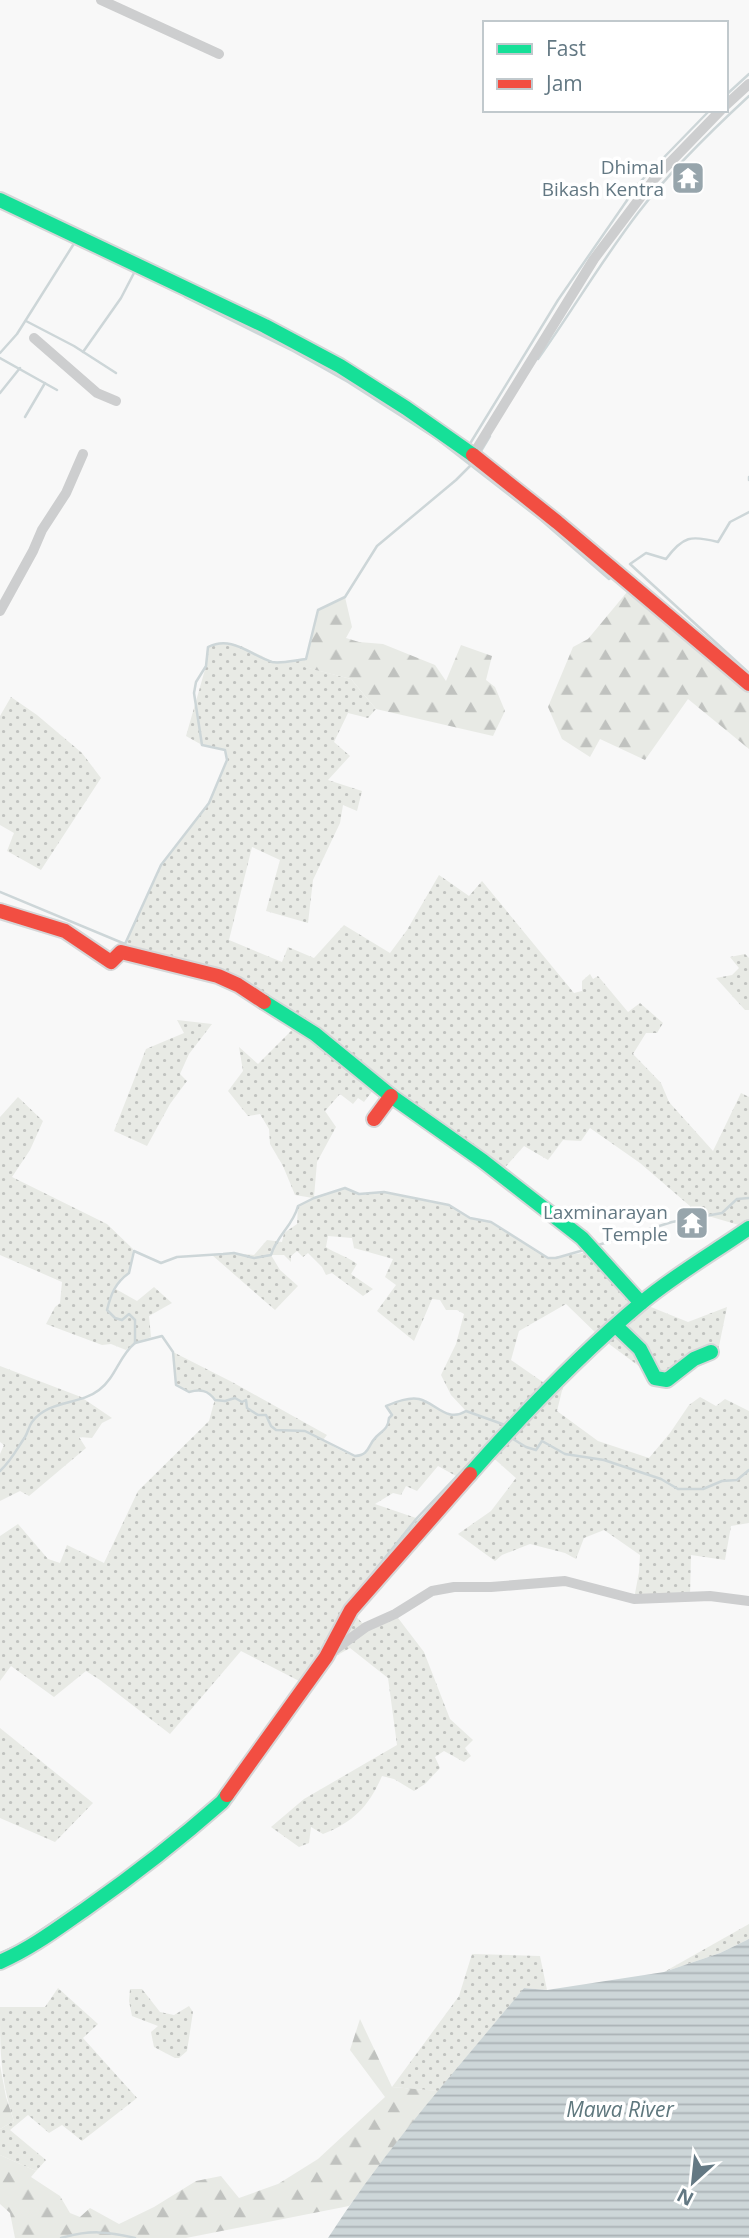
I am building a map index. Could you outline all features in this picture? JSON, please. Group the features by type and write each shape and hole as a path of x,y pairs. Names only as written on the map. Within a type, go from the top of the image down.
{"street":[{"path":"101,0 219,54"},
{"path":"728,103 749,83"},
{"path":"473,455 594,259 655,178 719,112"},
{"path":"0,200 265,326 340,366 473,455 749,684"},
{"path":"34,338 97,393 116,401"},
{"path":"0,611 33,551 41,530 66,494 83,454"},
{"path":"0,911 65,931 111,962 121,952 218,976 238,985 315,1034 391,1096 483,1161 582,1238 641,1303"},
{"path":"374,1119 391,1096"},
{"path":"0,1962 27,1950 101,1898 177,1842 222,1802 326,1657 351,1611 433,1514 567,1370 641,1303 749,1228"},
{"path":"616,1326 637,1342 655,1378 667,1380 694,1359 711,1352"},
{"path":"326,1657 366,1627 395,1615 432,1591 454,1587 565,1581 634,1600 710,1596 749,1601"}],"green space":[{"path":"632,586 749,684 749,749 688,699 645,760 600,739 590,757 562,739 548,707 573,647 588,639"},
{"path":"345,597 352,627 346,638 383,644 435,665 446,681 461,645 492,656 486,680 495,687 505,711 493,736 376,709 351,679 304,667 318,610"},
{"path":"218,643 241,646 274,662 306,659 305,667 351,679 376,709 368,718 348,713 334,742 350,756 328,780 362,791 357,811 343,805 340,823 313,880 308,923 266,911 280,860 252,847 229,940 282,962 288,947 314,958 344,925 390,953 407,930 439,875 469,896 482,881 574,993 582,991 582,981 590,974 593,979 598,976 628,1012 640,1003 663,1023 657,1033 646,1033 633,1054 661,1083 669,1102 713,1151 741,1093 749,1097 749,1228 698,1213 640,1163 590,1128 581,1141 563,1140 548,1160 524,1146 500,1173 377,1085 364,1102 358,1098 353,1104 340,1094 325,1111 336,1127 317,1162 314,1197 345,1188 359,1194 384,1192 449,1205 470,1218 491,1222 548,1258 596,1251 641,1303 688,1322 727,1307 717,1356 711,1352 655,1378 601,1338 566,1304 519,1331 511,1360 550,1387 567,1370 557,1411 598,1441 649,1458 689,1405 700,1397 716,1406 725,1399 749,1411 749,1523 731,1526 725,1560 691,1555 690,1596 634,1599 640,1555 604,1530 584,1538 576,1559 565,1553 530,1544 502,1555 495,1561 458,1534 491,1511 516,1478 489,1454 462,1483 456,1476 438,1466 417,1491 406,1486 401,1495 393,1493 375,1504 416,1518 433,1514 351,1611 366,1627 395,1614 424,1652 450,1719 473,1740 465,1748 471,1756 464,1762 444,1751 435,1757 440,1768 414,1791 394,1779 382,1776 372,1796 352,1818 323,1834 311,1827 309,1843 299,1847 271,1827 304,1799 397,1745 388,1678 350,1648 320,1665 305,1684 241,1651 170,1734 86,1671 54,1697 11,1666 0,1681 0,1536 18,1524 48,1559 60,1563 67,1545 104,1563 138,1491 209,1421 215,1399 207,1392 189,1392 176,1385 173,1352 327,1435 323,1440 355,1456 365,1454 376,1437 388,1426 392,1415 386,1406 402,1400 419,1399 447,1414 466,1411 451,1395 441,1375 456,1344 464,1314 457,1310 446,1310 440,1300 432,1299 414,1341 377,1311 396,1285 385,1277 393,1259 354,1248 352,1238 328,1236 326,1247 357,1264 351,1274 373,1289 363,1296 332,1273 326,1275 308,1253 303,1257 297,1251 291,1256 291,1262 284,1255 271,1255 280,1270 298,1286 275,1310 212,1255 254,1255 267,1240 282,1242 284,1233 297,1224 298,1206 313,1198 295,1195 270,1144 269,1129 260,1114 248,1116 228,1091 243,1071 239,1047 258,1064 299,1023 238,985 121,952 161,865 209,803 227,760 225,750 202,745 186,736 206,666 208,647"},
{"path":"11,697 82,753 101,778 41,870 7,851 14,833 0,825 0,716"},
{"path":"745,954 749,958 749,1010 745,1010 716,978 732,975 739,968 730,957"},
{"path":"177,1020 212,1024 189,1054 180,1074 187,1081 170,1104 147,1146 114,1131 146,1049 184,1033"},
{"path":"18,1097 43,1121 30,1150 12,1177 107,1224 133,1249 129,1273 121,1278 114,1288 137,1301 154,1287 172,1303 149,1316 151,1337 126,1350 111,1344 102,1345 46,1324 60,1303 62,1282 0,1255 0,1117"},
{"path":"0,1366 81,1397 112,1418 102,1423 92,1438 79,1437 86,1448 29,1496 20,1491 0,1501 0,1454 4,1445 0,1442"},
{"path":"0,1728 93,1803 55,1842 0,1818"},
{"path":"749,1924 749,1939 720,1953 664,1972"},
{"path":"472,1954 540,1956 547,1990 524,1988 439,2091 392,2087 459,1996"},
{"path":"58,1988 98,2024 83,2038 137,2098 82,2141 62,2125 49,2133 28,2115 10,2130 46,2160 36,2171 0,2155 0,2129 14,2121 2,2064 0,2007 45,2007"},
{"path":"130,1989 142,1989 160,2012 174,2015 189,2006 193,2012 187,2051 179,2058 154,2047 151,2032 158,2026 132,2016"},
{"path":"360,2019 392,2087 439,2091 349,2206 186,2238 15,2238 10,2213 0,2204 0,2155 36,2171 31,2177 60,2196 70,2213 80,2217 90,2208 119,2224 154,2207 196,2181 221,2176 239,2198 278,2184 318,2159 385,2097 350,2050"},
{"path":"0,2065 14,2121 0,2129"}],"water":[{"name":"Mawa River","path":"749,1939 749,2238 328,2238 397,2141 524,1988 547,1990 664,1972 720,1953"}],"waterway":[{"path":"728,93 749,74"},
{"path":"538,359 650,197 691,152 749,96"},
{"path":"471,442 558,300 639,183 708,112"},
{"path":"0,353 17,334 75,242 77,243"},
{"path":"83,352 121,298 135,271"},
{"path":"158,283 176,292"},
{"path":"185,297 293,351 348,382 437,439 540,519 609,579 613,576"},
{"path":"26,321 74,346 116,373"},
{"path":"0,358 57,390"},
{"path":"0,393 20,368"},
{"path":"25,417 45,383"},
{"path":"481,451 490,436"},
{"path":"0,892 125,944 161,865 209,803 227,760 225,750 202,745 194,693 196,682 206,666 208,647 225,643 241,647 272,662 306,659 318,610 345,597 377,546 471,465"},
{"path":"749,512 730,522 718,542 701,538 688,539 666,559 646,553 630,564 749,673"},
{"path":"0,1471 14,1455 39,1415 55,1406 99,1390 135,1343 135,1320 129,1314 122,1320 115,1318 107,1310 114,1289 129,1273 134,1251 161,1263 177,1257 234,1253 254,1258 271,1255 298,1206 345,1188 359,1194 384,1192 449,1205 470,1218 491,1222 548,1258 584,1250"},
{"path":"595,1246 672,1222 722,1213 737,1199 749,1198"},
{"path":"135,1343 162,1336 173,1352 176,1385 189,1392 204,1391 215,1400 246,1400 247,1408 258,1415 266,1415 276,1430 305,1431 355,1456 366,1452 386,1427 392,1415 386,1406 406,1399 425,1401 447,1414 466,1411 505,1425 504,1427"},
{"path":"513,1439 536,1450 542,1441 565,1454 604,1460 661,1479 678,1489 703,1489 722,1481 737,1480 749,1470"},
{"path":"360,1589 417,1518 478,1454"},
{"path":"315,1660 325,1645"},
{"path":"142,1859 200,1812"},
{"path":"0,1953 19,1945 106,1886"},
{"path":"61,2238 98,2232 135,2238"}],"traffic: fast":[{"path":"0,200 265,326 340,366 473,455"},
{"path":"264,1002 315,1034 391,1096 483,1161 582,1238 641,1303"},
{"path":"470,1474 552,1386 617,1324 666,1284 749,1228"},
{"path":"616,1326 640,1349 655,1378 667,1380 694,1359 711,1352"},
{"path":"0,1962 45,1937 122,1883 189,1830 227,1795"}],"traffic: jam":[{"path":"473,455 749,684"},
{"path":"0,911 65,931 111,962 121,952 218,976 264,1002"},
{"path":"374,1119 391,1096"},
{"path":"227,1795 326,1657 351,1610 470,1474"}],"place":[{"name":"Dhimal Bikash Kentra","path":"688,178"},
{"name":"Laxminarayan Temple","path":"692,1223"}]}
